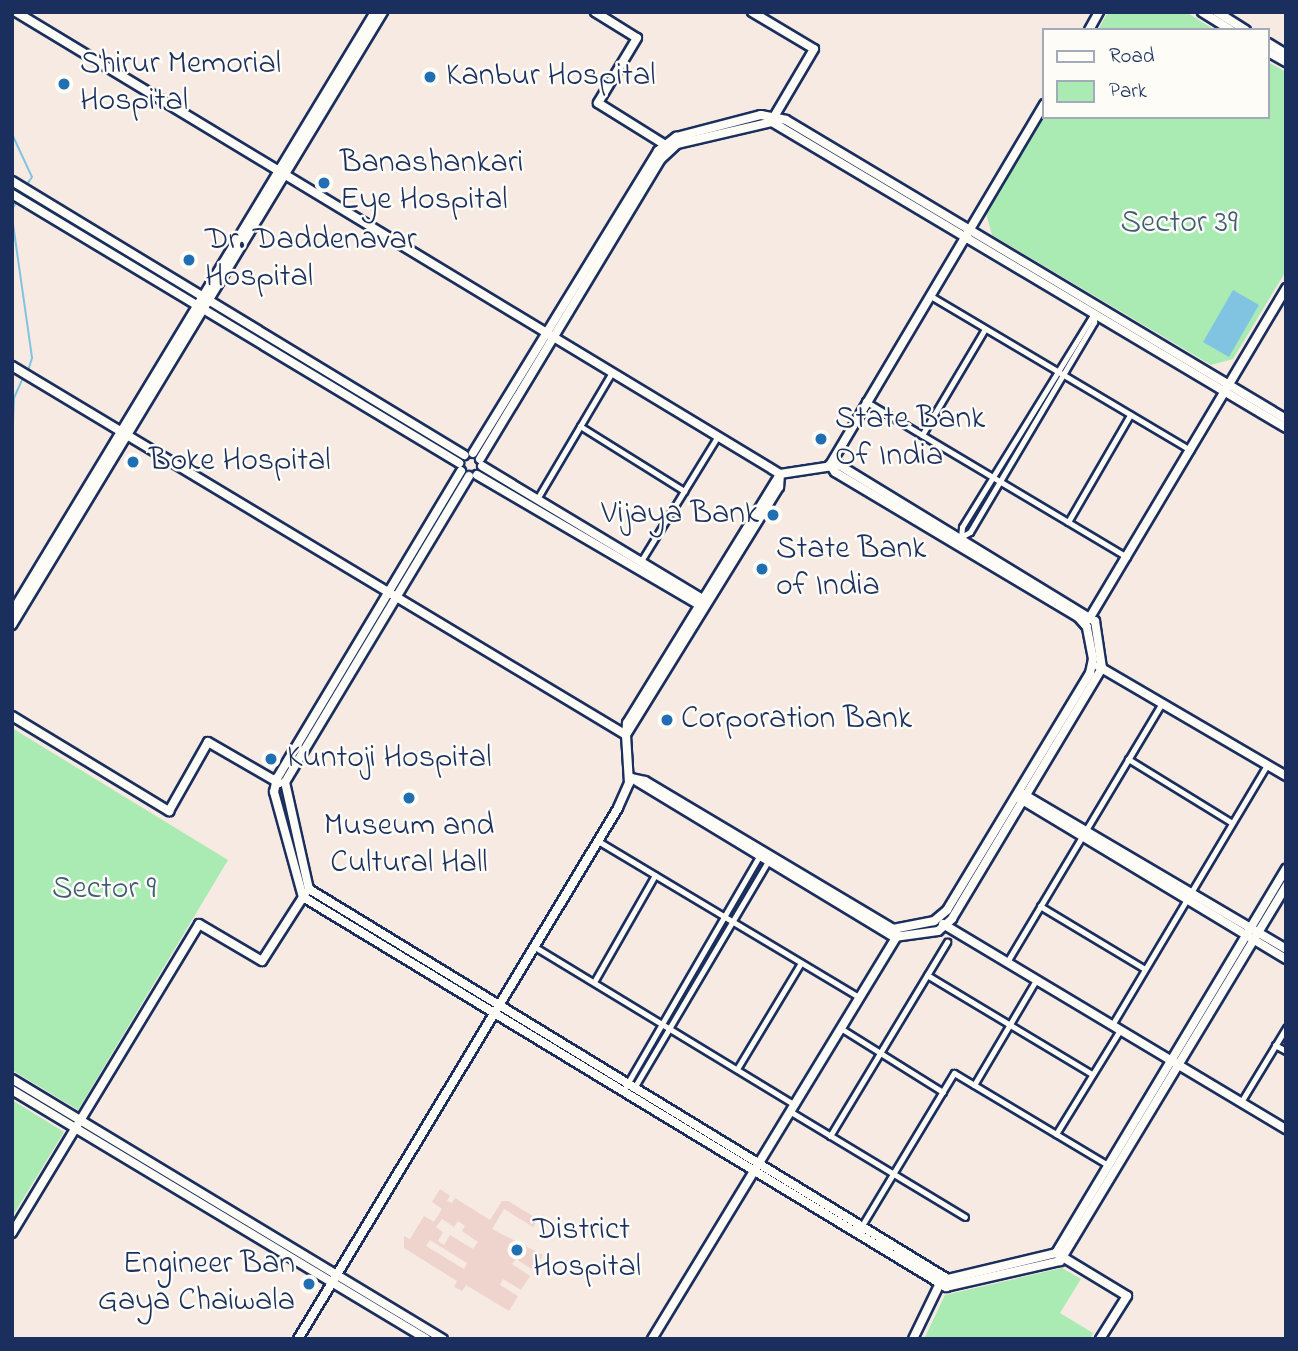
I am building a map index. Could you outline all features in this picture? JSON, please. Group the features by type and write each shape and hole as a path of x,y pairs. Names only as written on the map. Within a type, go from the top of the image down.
{"street":[{"path":"12,19 16,12 780,474 839,465 1091,617 1103,654 1102,668 945,926 939,931 898,933 758,858 629,777"},
{"path":"12,612 200,307 375,12"},
{"path":"281,173 383,12"},
{"path":"595,12 637,38 598,103 668,147"},
{"path":"752,12 814,49 774,118"},
{"path":"1090,28 1099,12"},
{"path":"1202,12 1228,28"},
{"path":"1216,12 1243,28"},
{"path":"1270,44 1286,54"},
{"path":"1270,53 1286,62"},
{"path":"830,465 865,401 1042,107"},
{"path":"942,1280 629,1089 303,897 274,792 393,595 473,475 475,458 676,137 774,118 1227,388 1286,428"},
{"path":"15,183 475,458 537,499 641,561 702,603"},
{"path":"12,194 473,475 702,603"},
{"path":"967,232 1094,312 1286,419"},
{"path":"652,1339 898,933 935,920 947,910 1092,663 1085,625 1286,288"},
{"path":"929,295 1190,450"},
{"path":"961,537 962,527 1055,370 1094,312"},
{"path":"961,537 970,532 1000,482 1094,322 1094,312"},
{"path":"922,435 985,329"},
{"path":"16,368 626,736"},
{"path":"537,499 612,372"},
{"path":"865,401 1127,557"},
{"path":"1068,522 1130,415"},
{"path":"580,426 684,491"},
{"path":"12,625 123,433"},
{"path":"641,561 718,436"},
{"path":"393,595 460,467 475,458"},
{"path":"830,465 835,472 1085,625"},
{"path":"298,1339 598,841 629,777 626,736 780,474"},
{"path":"1092,663 1286,776"},
{"path":"1006,962 1162,703"},
{"path":"12,716 169,811 208,743 280,784 309,889 497,1011"},
{"path":"1128,759 1232,823"},
{"path":"1056,1134 1093,1074 1146,969 1267,765"},
{"path":"629,777 645,781 898,933"},
{"path":"1016,792 1252,934 1286,959"},
{"path":"598,841 860,998"},
{"path":"629,1089 662,1024 758,858"},
{"path":"629,1089 670,1028 767,863"},
{"path":"757,1168 861,1227 942,1280 946,1287 1059,1255 1179,1065 1286,868"},
{"path":"594,982 655,875"},
{"path":"1059,1255 1108,1165 1171,1060 1286,886"},
{"path":"12,1233 199,924 262,961 309,889"},
{"path":"1040,906 1146,969"},
{"path":"935,920 1286,1129"},
{"path":"1252,934 1286,949"},
{"path":"830,1136 947,942"},
{"path":"535,947 737,1069 830,1136 965,1217"},
{"path":"737,1069 801,962"},
{"path":"927,975 1093,1074"},
{"path":"974,1085 1036,980"},
{"path":"1241,1102 1286,1028"},
{"path":"842,1029 943,1091"},
{"path":"1275,1045 1286,1051"},
{"path":"861,1227 954,1073 1108,1165"},
{"path":"12,1079 79,1125 334,1279 426,1339"},
{"path":"12,1090 79,1125"},
{"path":"1059,1255 1127,1296 1100,1339"},
{"path":"334,1279 443,1339"},
{"path":"913,1339 942,1280"}],"shaded area":[{"name":"District Hospital","path":"440,1189 450,1196 447,1201 452,1203 455,1198 490,1220 502,1201 508,1201 538,1219 533,1227 504,1209 492,1229 543,1255 533,1270 516,1259 512,1264 530,1276 521,1290 503,1279 500,1285 518,1296 509,1311 466,1285 462,1291 454,1287 457,1281 404,1248 404,1236 410,1239 424,1216 434,1222 442,1209 432,1202","holes":["442,1219 454,1227 458,1221 465,1226 462,1231 478,1242 473,1249 450,1235 444,1245 438,1241 443,1232 436,1227","430,1240 467,1263 464,1269 426,1246"]}],"green space":[{"path":"1108,12 1186,12 1212,28 1099,28"},
{"name":"Sector 39","path":"1270,63 1286,72 1286,271 1233,359 1211,365 992,235 986,213 1043,119 1270,119"},
{"name":"Sector 9","path":"12,728 228,860 78,1110 12,1070"},
{"path":"12,1100 64,1132 12,1217"},
{"path":"1062,1268 1081,1279 1060,1313 1093,1333 1090,1339 924,1339 945,1295"}],"water":[{"path":"1233,290 1259,305 1229,357 1203,342"}],"waterway":[{"path":"12,134 32,177 26,186"},
{"path":"12,209 18,200"},
{"path":"12,217 32,358 28,371"},
{"path":"12,445 14,398 23,378"}],"place":[{"name":"Kanbur Hospital","path":"430,77"},
{"name":"Shirur Memorial Hospital","path":"64,84"},
{"name":"Banashankari Eye Hospital","path":"324,183"},
{"name":"Dr. Daddenavar Hospital","path":"189,260"},
{"name":"State Bank Of India","path":"821,439"},
{"name":"Boke Hospital","path":"133,462"},
{"name":"Vijaya Bank","path":"773,515"},
{"name":"State Bank of India","path":"762,569"},
{"name":"Corporation Bank","path":"667,720"},
{"name":"Kuntoji Hospital","path":"271,759"},
{"name":"Museum and Cultural Hall","path":"409,798"},
{"name":"District Hospital","path":"517,1250"},
{"name":"Engineer Ban Gaya Chaiwala","path":"309,1284"}]}
